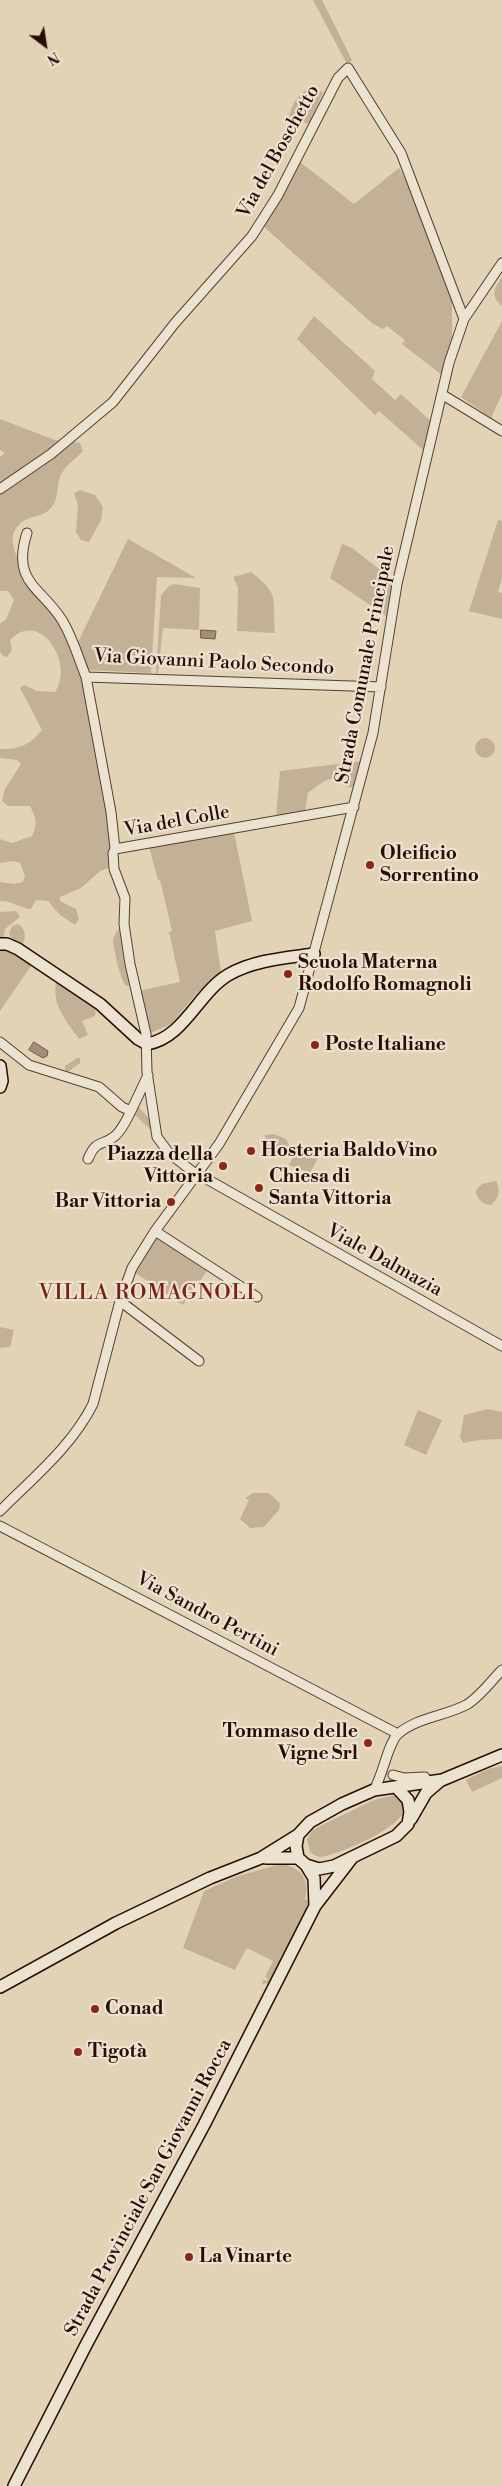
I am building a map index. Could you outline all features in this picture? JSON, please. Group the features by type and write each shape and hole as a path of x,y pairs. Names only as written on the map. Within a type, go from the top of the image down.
{"main road":[{"path":"0,944 7,944 18,949 100,1004 138,1039 147,1044 161,1041 178,1028 228,976 260,962 314,954"},
{"path":"0,1066 2,1080 0,1087"},
{"path":"262,1858 302,1862 319,1869 334,1866 396,1836 408,1824 426,1793 442,1780 502,1755"},
{"path":"0,1987 151,1906 210,1878 262,1858 298,1835 310,1822 325,1812 374,1790 398,1788 442,1780"},
{"path":"398,1788 408,1800 410,1812 408,1824"},
{"path":"298,1835 296,1846 302,1862"},
{"name":"Strada Provinciale San Giovanni Rocca","path":"14,2486 86,2345 204,2125 315,1906 352,1858"},
{"name":"Strada Provinciale San Giovanni Rocca","path":"302,1862 314,1878 315,1906"}],"street":[{"name":"Via del Boschetto","path":"0,489 51,454 113,402 175,323 252,236 278,195 338,78 348,68 402,153 464,319"},
{"name":"Strada Comunale Principale","path":"0,1510 63,1449 87,1416 93,1404 120,1301 132,1268 155,1231 198,1175 252,1091 298,1008 374,733 397,584 449,363 464,319 502,263"},
{"path":"443,394 502,431"},
{"name":"Via Giovanni Paolo Secondo","path":"27,533 23,545 23,560 28,579 31,585 54,608 72,637 86,677 381,687"},
{"path":"86,677 111,812 115,849"},
{"name":"Via del Colle","path":"148,1074 147,1044 130,964 124,924 125,898 114,869 113,853 115,849 354,807"},
{"path":"0,1042 29,1065 99,1087 122,1107 131,1111"},
{"path":"88,1159 97,1145 115,1136 120,1130 148,1074"},
{"name":"Viale Dalmazia","path":"148,1074 157,1137 169,1153 198,1175 502,1346"},
{"path":"155,1231 257,1297"},
{"path":"120,1301 199,1361"},
{"name":"Via Sandro Pertini","path":"0,1526 398,1734"},
{"path":"374,1790 388,1758 390,1746 398,1734 412,1726 467,1704 502,1670"},
{"path":"388,1758 398,1788"},
{"path":"393,1775 415,1779 457,1773"}],"shaded area":[{"path":"313,0 322,0 352,60 348,66"},
{"path":"313,88 323,92 309,124 289,117 297,98"},
{"path":"300,162 354,204 399,168 408,184 452,302 452,338 443,376 402,344 405,340 387,326 383,329 373,324 263,226"},
{"path":"502,277 502,306 496,299 494,292"},
{"path":"314,316 375,371 372,379 395,400 401,394 432,422 423,450 379,411 375,415 297,339"},
{"path":"502,321 502,394 491,418 461,397"},
{"path":"0,419 55,440 80,443 83,451 62,473 53,506 42,515 23,521 15,530 13,541 16,555 24,571 77,644 128,539 196,578 157,577 151,673 86,670 102,773 113,866 100,871 81,888 60,897 60,901 76,909 79,919 75,925 60,915 48,901 36,900 31,909 0,901 0,882 14,884 23,882 25,876 20,863 14,861 0,863 0,839 12,843 32,836 36,824 30,806 8,806 2,801 5,789 21,764 17,760 0,758 0,749 24,745 42,730 20,688 24,685 37,691 55,692 60,680 61,668 51,644 43,635 32,631 21,632 10,640 12,650 7,657 3,656 0,652 0,624 6,619 14,600 8,591 0,591 0,457 5,453 0,450"},
{"path":"80,490 95,495 103,507 101,520 89,542 81,540 76,532 78,505 74,493"},
{"path":"498,520 502,521 502,578 498,592 502,593 502,619 469,611"},
{"path":"342,544 352,548 396,582 389,618 330,578"},
{"path":"251,572 271,592 274,604 275,633 237,631 238,588 233,577"},
{"path":"174,584 200,588 199,630 163,628 158,673 156,673 161,595 169,586"},
{"path":"201,630 216,631 215,639 201,638"},
{"path":"481,738 489,738 495,744 495,752 489,758 481,758 475,752 475,744"},
{"path":"363,761 355,788 345,786 346,779 330,779 308,793 305,811 276,817 280,771"},
{"path":"234,832 252,921 215,931 221,972 198,992 171,1024 148,1034 138,991 180,982 169,932 172,931 160,880 158,880 149,847"},
{"path":"16,911 20,917 5,929 3,940 0,941 0,912"},
{"path":"18,924 25,933 23,944 13,940 9,934 12,926"},
{"path":"119,929 123,937 131,985 126,986 120,972 113,944 116,932"},
{"path":"0,948 14,951 33,963 0,1011"},
{"path":"57,979 96,1006 95,1016 82,1021 88,1035 79,1039 60,1011 55,988"},
{"path":"34,1042 48,1051 47,1056 43,1058 29,1050"},
{"path":"80,1058 80,1063 68,1072 65,1071 65,1066"},
{"path":"137,1105 152,1122 152,1131 135,1115"},
{"path":"274,1134 286,1139 289,1145 289,1153 283,1158 266,1157 265,1135"},
{"path":"297,1148 319,1156 310,1173 289,1165"},
{"path":"496,1181 499,1191 496,1200 491,1205 488,1205 478,1198 476,1190 482,1184"},
{"path":"157,1237 207,1271 183,1305 134,1272"},
{"path":"0,1327 14,1330 10,1347 0,1348"},
{"path":"488,1409 502,1412 502,1439 463,1443 460,1437 464,1415"},
{"path":"418,1410 442,1420 426,1455 404,1445"},
{"path":"253,1493 269,1493 280,1503 279,1510 264,1527 250,1528 240,1519 249,1500 245,1498"},
{"path":"502,1766 502,1778 472,1792 466,1780 488,1769"},
{"path":"394,1795 405,1803 404,1812 394,1823 379,1833 361,1843 328,1855 319,1857 310,1851 307,1839 312,1831 374,1800"},
{"path":"281,1864 299,1871 305,1880 305,1899 309,1900 299,1928 269,1983 262,1984 263,1980 267,1981 268,1979 265,1977 273,1961 247,1948 235,1970 183,1948 204,1891 238,1876"}],"place":[{"name":"Oleificio Sorrentino","path":"370,865"},
{"name":"Scuola Materna Rodolfo Romagnoli","path":"288,974"},
{"name":"Poste Italiane","path":"315,1045"},
{"name":"Hosteria BaldoVino","path":"251,1151"},
{"name":"Piazza della Vittoria","path":"223,1166"},
{"name":"Chiesa di Santa Vittoria","path":"259,1188"},
{"name":"Bar Vittoria","path":"171,1202"},
{"name":"Tommaso delle Vigne Srl","path":"368,1743"},
{"name":"Conad","path":"95,2009"},
{"name":"Tigotà","path":"78,2052"},
{"name":"La Vinarte","path":"189,2257"}],"district":[{"name":"VILLA ROMAGNOLI","path":"147,1294"}]}
